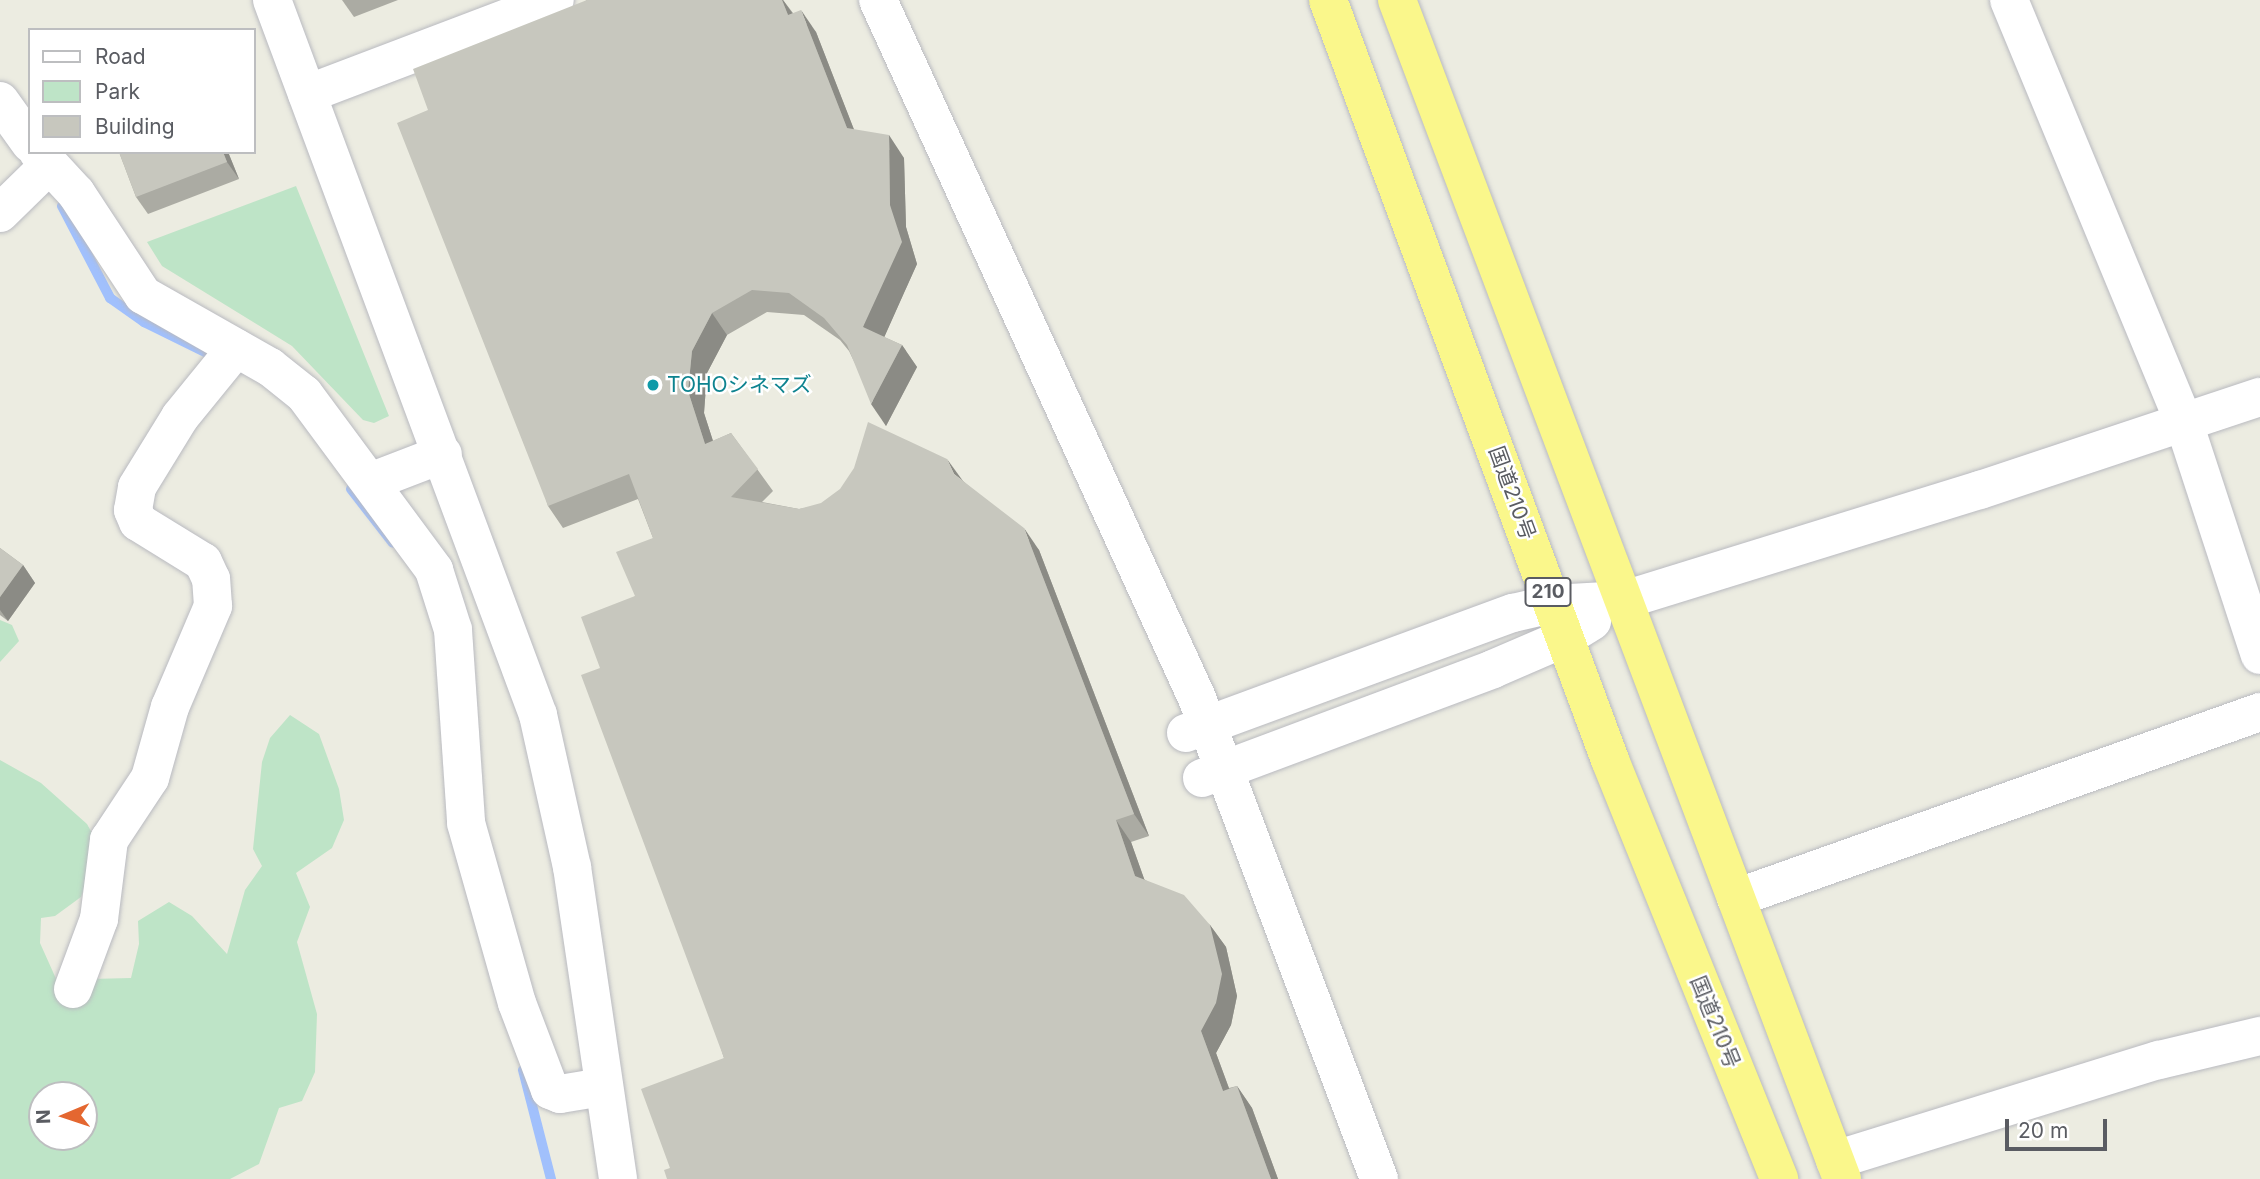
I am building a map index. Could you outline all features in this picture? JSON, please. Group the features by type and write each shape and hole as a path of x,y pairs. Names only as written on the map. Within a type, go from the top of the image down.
{"highway":[{"name":"国道210号","path":"1328,0 1559,621 1779,1179"},
{"path":"1397,0 1839,1170"}],"street":[{"path":"272,0 519,658 549,758 579,905 602,1087 618,1179"},
{"path":"307,94 555,0"},
{"path":"857,0 1144,628 1196,729"},
{"path":"878,0 1196,729 1379,1179"},
{"path":"2009,0 2184,423 2260,655"},
{"path":"0,102 28,139"},
{"path":"0,213 38,154"},
{"path":"40,154 76,193 143,295 270,367 304,394 434,570 446,596 453,630 466,823 494,932 545,1085 560,1094 602,1087"},
{"path":"73,989 99,919 109,840 150,778 170,707 213,606 211,579 202,562 138,522 133,510 136,487 180,417 236,348"},
{"path":"1213,774 1559,621 2260,397"},
{"path":"370,482 443,454"},
{"path":"1196,729 1513,613 1559,621"},
{"path":"1736,898 2260,712"},
{"path":"1213,774 1353,1179"},
{"path":"1839,1170 2159,1060 2260,1035"}],"green space":[{"path":"296,186 389,416 374,423 363,420 292,346 162,266 147,242"},
{"path":"0,620 12,625 19,641 0,662"},
{"path":"290,715 319,734 339,789 344,820 332,848 296,873 310,907 297,942 317,1014 315,1072 302,1101 279,1108 259,1164 230,1179 0,1179 0,760 41,783 87,824 99,846 81,897 55,916 41,918 40,943 66,1001 91,979 131,978 139,944 138,921 169,902 192,916 227,954 245,890 262,866 253,849 262,762 270,738"}],"building":[{"path":"587,0 782,0 788,15 801,10 847,128 889,135 890,205 902,242 863,327 902,345 871,404 847,345 824,318 789,293 752,290 712,313 692,351 688,391 705,444 731,433 758,469 731,497 799,509 821,503 840,489 854,468 868,422 947,459 954,474 1024,528 1134,814 1116,820 1135,876 1184,895 1210,925 1222,974 1216,1003 1201,1031 1223,1091 1237,1086 1271,1179 667,1179 664,1170 670,1168 641,1089 724,1058 581,675 600,668 581,617 635,596 616,552 653,538 629,474 548,506 397,123 428,110 413,69"},
{"path":"120,154 224,154 227,162 136,197"},
{"path":"0,548 23,565 0,597"}],"waterway":[{"path":"62,206 110,298 144,322 209,354"},
{"path":"351,489 393,543"},
{"path":"523,1070 551,1179"}],"place":[{"name":"TOHOシネマズ","path":"653,385"}]}
